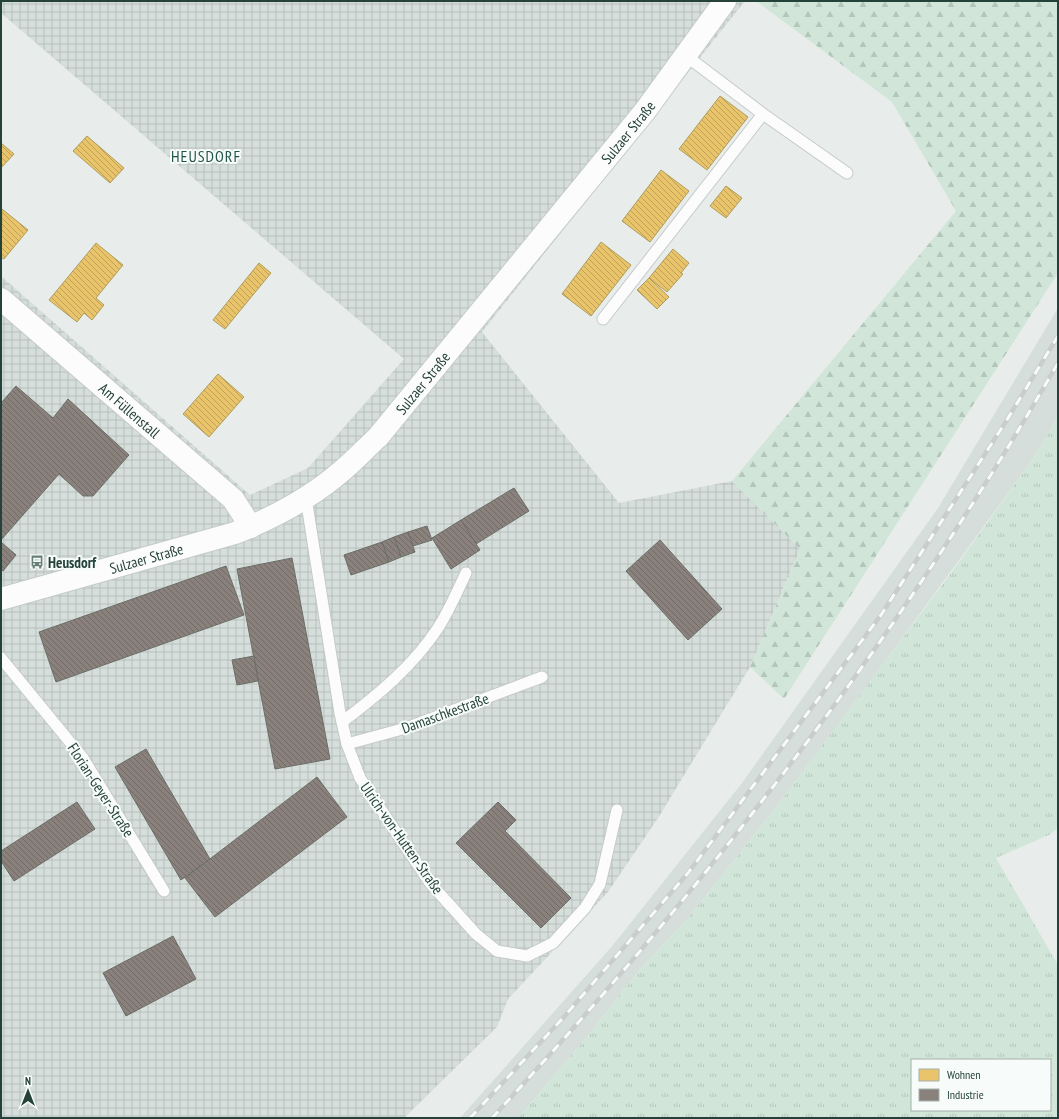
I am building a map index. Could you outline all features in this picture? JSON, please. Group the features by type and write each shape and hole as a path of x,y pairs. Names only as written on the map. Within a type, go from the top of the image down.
{"main road":[{"name":"Sulzaer Straße","path":"1,599 235,534 306,498 342,471 378,437 645,111 725,1"},
{"name":"Am Füllenstall","path":"1,299 234,499 251,527"}],"lane":[{"path":"686,55 763,114 847,173"},
{"path":"603,319 763,114"},
{"name":"Ulrich-von-Hutten-Straße","path":"306,498 342,722 347,744 360,778 430,883 476,934 497,951 527,956 553,943 585,908 600,884 617,810"},
{"path":"342,722 383,690 421,651 442,622 466,573"},
{"name":"Florian-Geyer-Straße","path":"1,658 83,758 164,891"},
{"name":"Damaschkestraße","path":"347,744 406,728 542,677"}],"shaded area":[{"path":"1,1 745,1 482,332 619,503 732,481 800,549 750,667 658,818 608,892 508,999 497,1027 404,1118 1,1118 1,276 250,495 308,468 404,359 1,13"},
{"path":"1058,308 1058,417 1033,459 867,686 777,806 685,922 640,969 586,1038 518,1118 460,1118 613,945 742,783 938,508"}],"green space":[{"path":"756,1 1058,1 1058,273 784,699 750,667 800,549 732,481 956,211 892,102"},
{"path":"1058,417 1058,828 1049,835 996,858 1058,965 1058,1116 1054,1118 518,1118 586,1038 640,969 685,922 777,806 951,573 1033,459"}],"building: Wohnen":[{"path":"720,96 748,117 707,170 679,149"},
{"path":"87,136 124,168 110,183 73,151"},
{"path":"1,143 14,154 1,168"},
{"path":"661,170 689,191 650,242 622,221"},
{"path":"726,186 742,198 726,218 710,206"},
{"path":"2,209 28,230 4,259 1,257"},
{"path":"601,242 631,265 591,316 562,294"},
{"path":"96,243 123,265 96,298 104,305 92,320 84,313 77,322 49,300"},
{"path":"673,249 689,263 681,273 683,274 667,292 649,278"},
{"path":"259,263 271,273 225,329 213,320"},
{"path":"649,278 669,297 657,309 637,290"},
{"path":"218,374 244,397 209,437 183,414"}],"building: Industrie":[{"path":"16,386 53,418 68,399 129,455 93,496 83,496 59,474 1,540 1,403"},
{"path":"514,488 529,511 476,544 461,520"},
{"path":"461,520 480,550 451,569 432,538"},
{"path":"427,526 432,540 413,546 408,532"},
{"path":"408,532 415,552 401,557 394,537"},
{"path":"394,537 401,557 389,562 382,542"},
{"path":"660,540 722,609 688,640 626,571"},
{"path":"1,542 16,555 3,571 1,569"},
{"path":"382,542 389,562 351,575 344,555"},
{"path":"292,558 330,759 275,769 237,569"},
{"path":"226,566 244,615 56,682 39,632"},
{"path":"254,656 258,681 237,685 232,660"},
{"path":"146,749 210,859 181,880 115,767"},
{"path":"317,777 347,817 215,917 185,878"},
{"path":"77,802 95,829 14,881 1,861 1,851"},
{"path":"498,802 516,820 505,831 571,898 541,928 456,843"},
{"path":"173,936 196,979 126,1016 103,973"}],"railway":[{"path":"470,1118 563,1018 688,873 881,615 1005,423 1058,336"},
{"path":"492,1118 649,941 724,850 796,756 866,661 933,564 997,464 1058,363"}],"place":[{"name":"Heusdorf","path":"37,562"}],"district":[{"name":"HEUSDORF","path":"206,156"}]}
